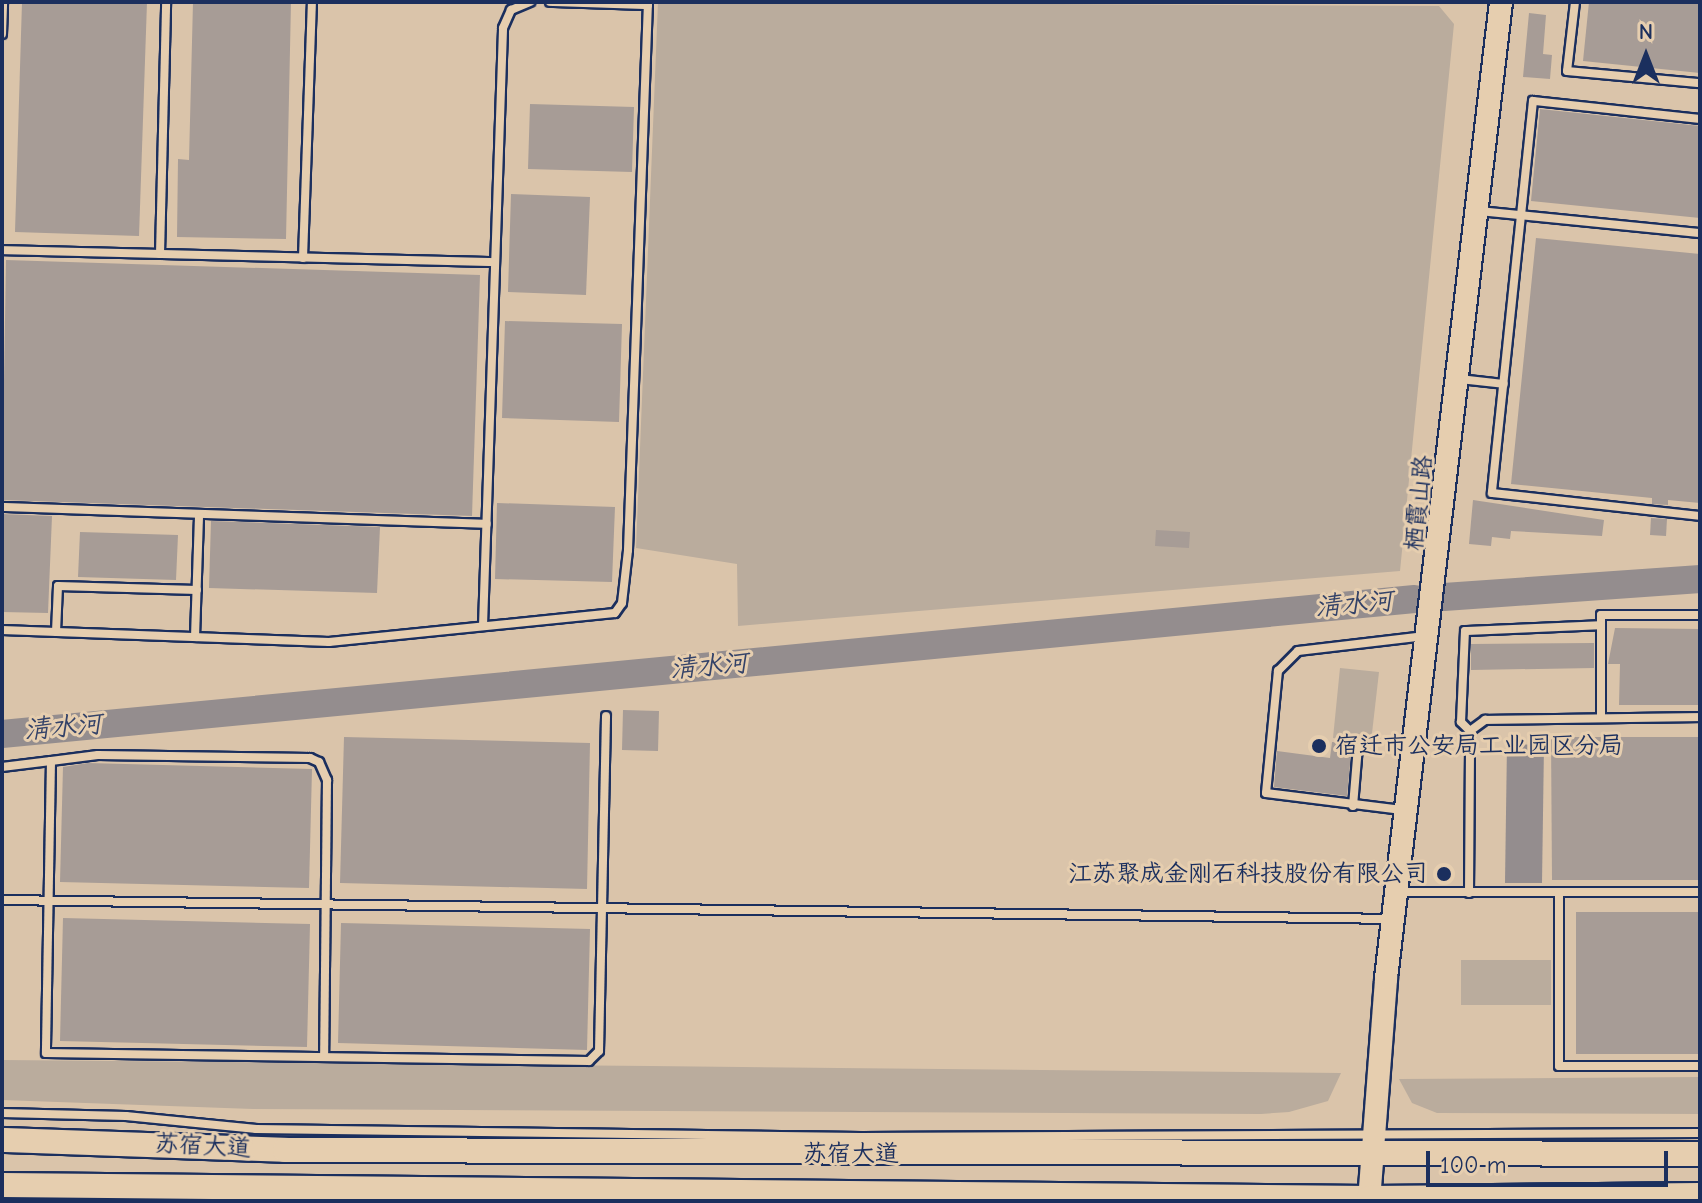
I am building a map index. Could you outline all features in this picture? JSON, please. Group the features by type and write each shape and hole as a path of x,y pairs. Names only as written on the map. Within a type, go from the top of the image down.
{"main road":[{"name":"苏宿大道","path":"2,1140 285,1150 1371,1145 1700,1154"},
{"name":"苏宿大道","path":"2,1185 1369,1199 1700,1195"}],"street":[{"name":"栖霞山路","path":"1369,1199 1371,1145 1394,919 1430,635 1501,2"}],"lane":[{"path":"2,34 3,2"},
{"path":"160,254 166,2"},
{"path":"303,258 312,2"},
{"path":"483,626 503,28 511,10 530,2"},
{"path":"2,630 329,642 615,613 622,603 628,550 648,3 550,2"},
{"path":"1575,2 1567,71 1700,83"},
{"path":"1700,119 1533,101 1492,493 1700,516"},
{"path":"1477,211 1700,233"},
{"path":"2,250 495,262"},
{"path":"1459,379 1504,384"},
{"path":"2,507 487,524"},
{"path":"195,637 199,514"},
{"path":"56,632 58,586 197,590"},
{"path":"1601,717 1601,615 1700,615"},
{"path":"1469,893 1470,731 1461,722 1465,631 1601,625"},
{"path":"1408,811 1266,793 1280,665 1298,651 1430,635"},
{"path":"51,761 46,1053 596,1058 606,716"},
{"path":"1470,731 1485,720 1503,717 1700,717"},
{"path":"1353,806 1358,747"},
{"path":"2,767 98,755 319,762 327,780 324,1057"},
{"path":"1397,892 1700,892"},
{"path":"1559,893 1559,1066 1700,1066"},
{"path":"2,900 1394,919"},
{"path":"2,1113 126,1116 256,1129 1371,1145 1700,1133"}],"shaded area":[{"path":"658,2 1439,6 1454,24 1400,571 738,626 737,564 636,548"},
{"path":"1340,668 1379,672 1371,742 1333,738"},
{"path":"1507,744 1544,745 1542,883 1505,883"},
{"path":"1461,960 1551,960 1551,1005 1461,1005"},
{"path":"2,1060 1341,1073 1328,1101 1289,1112 1261,1114 253,1109 2,1100"},
{"path":"1700,1077 1700,1114 1437,1113 1412,1103 1399,1079"}],"building":[{"path":"22,2 147,2 139,236 15,232"},
{"path":"193,2 291,2 286,239 177,237 178,159 189,160"},
{"path":"1589,2 1700,2 1700,73 1583,61"},
{"path":"1529,13 1546,15 1543,54 1552,55 1550,79 1523,77"},
{"path":"530,104 634,107 632,172 528,169"},
{"path":"1540,109 1700,126 1700,218 1531,201"},
{"path":"511,194 590,197 586,295 508,292"},
{"path":"1536,238 1700,254 1700,503 1668,500 1668,505 1652,504 1652,498 1511,484"},
{"path":"6,260 480,275 472,516 2,500"},
{"path":"505,321 622,324 619,422 502,418"},
{"path":"1473,500 1604,520 1602,536 1511,531 1510,539 1492,537 1491,546 1469,544"},
{"path":"497,503 615,507 612,582 495,579"},
{"path":"2,514 52,516 48,613 2,612"},
{"path":"1651,518 1667,519 1666,536 1650,535"},
{"path":"211,521 380,527 377,593 209,588"},
{"path":"1156,530 1190,532 1189,548 1155,546"},
{"path":"80,532 178,535 176,580 78,577"},
{"path":"1615,628 1700,629 1700,705 1619,705 1620,664 1608,664"},
{"path":"1594,643 1594,668 1471,670 1471,644"},
{"path":"623,710 659,711 658,751 622,750"},
{"path":"344,737 590,743 587,889 340,883"},
{"path":"1551,737 1700,737 1700,880 1552,880"},
{"path":"1332,742 1352,744 1347,796 1274,787 1277,751 1330,758"},
{"path":"88,763 312,769 309,888 60,882 63,767"},
{"path":"1576,912 1700,912 1700,1054 1576,1054"},
{"path":"63,918 310,924 307,1047 60,1041"},
{"path":"341,923 590,929 587,1050 338,1043"}],"waterway":[{"name":"清水河","path":"1444,597 1700,579"},
{"name":"清水河","path":"2,734 1415,599"}],"place":[{"name":"宿迁市公安局工业园区分局","path":"1319,746"},
{"name":"江苏聚成金刚石科技股份有限公司","path":"1444,874"}]}
